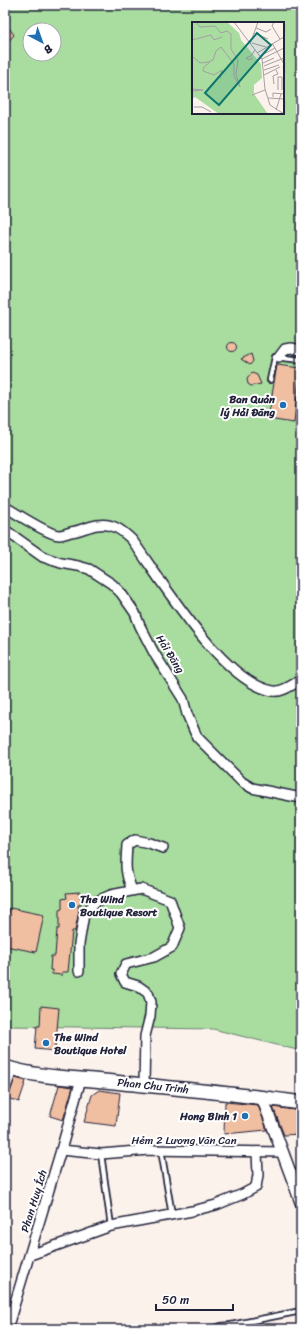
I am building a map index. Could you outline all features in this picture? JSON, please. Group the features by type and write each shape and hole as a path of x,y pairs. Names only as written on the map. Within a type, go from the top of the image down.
{"main road":[{"name":"Phan Chu Trinh","path":"9,1068 33,1074 262,1097 301,1103"}],"street":[{"path":"279,357 285,349 291,348 301,350"},
{"path":"5,507 45,531 58,535 97,525 108,525 123,531 132,540 206,642 242,677 254,686 274,692 282,690 301,680"},
{"name":"Hải Đăng","path":"5,530 43,557 60,564 78,566 89,570 112,584 121,593 134,613 154,653 183,699 187,714 197,736 242,782 252,788 301,798"},
{"path":"132,890 126,877 125,861 127,845 135,840 163,848"},
{"path":"79,971 79,944 84,914 97,901 111,895 141,888 170,900 180,928 172,947 154,957 126,964 121,974 126,982 138,986 148,993 151,1002 150,1016 145,1036 144,1085"},
{"path":"5,1090 9,1068"},
{"name":"Phan Huy Ích","path":"7,1329 81,1079"},
{"path":"262,1097 301,1202"},
{"name":"Hẻm 2 Lương Văn Can","path":"61,1150 101,1154 149,1150 283,1152"},
{"path":"30,1255 111,1226 216,1205 243,1194 256,1187 258,1175 257,1152"}],"lane":[{"path":"270,380 275,357 301,360"},
{"path":"300,412 301,401"},
{"path":"161,1150 172,1215"},
{"path":"101,1154 111,1226"},
{"path":"211,1329 221,1326 233,1327 301,1312"}],"green space":[{"path":"5,5 301,5 301,1051 213,1029 10,1026 5,1023"}],"building":[{"path":"5,22 14,35 5,45"},
{"path":"232,342 237,347 232,352 227,347"},
{"path":"251,354 253,361 250,365 241,359"},
{"name":"Ban Quản lý Hải Đăng","path":"277,365 300,368 294,423 268,419"},
{"path":"252,373 257,375 261,384 251,386 248,384 247,379"},
{"path":"80,892 81,905 78,905 79,911 75,931 72,931 68,972 62,972 62,975 52,974 52,970 50,970 51,956 55,956 57,929 59,929 59,910 62,909 62,899 67,898 66,893"},
{"path":"10,908 44,915 36,952 5,946 5,930"},
{"path":"41,1006 59,1008 55,1051 35,1049 37,1026 40,1026"},
{"path":"15,1078 26,1081 19,1102 7,1098"},
{"path":"59,1085 73,1087 63,1120 50,1116"},
{"path":"99,1090 120,1093 116,1126 84,1122 92,1095"},
{"name":"Hong Binh 1","path":"225,1102 258,1105 267,1130 224,1134"},
{"path":"273,1107 301,1111 301,1134 284,1135"}],"place":[{"name":"Ban Quản lý Hải Đăng","path":"283,405"},
{"name":"The Wind Boutique Resort","path":"72,905"},
{"name":"The Wind Boutique Hotel","path":"46,1043"},
{"name":"Hong Binh 1","path":"245,1116"}]}
